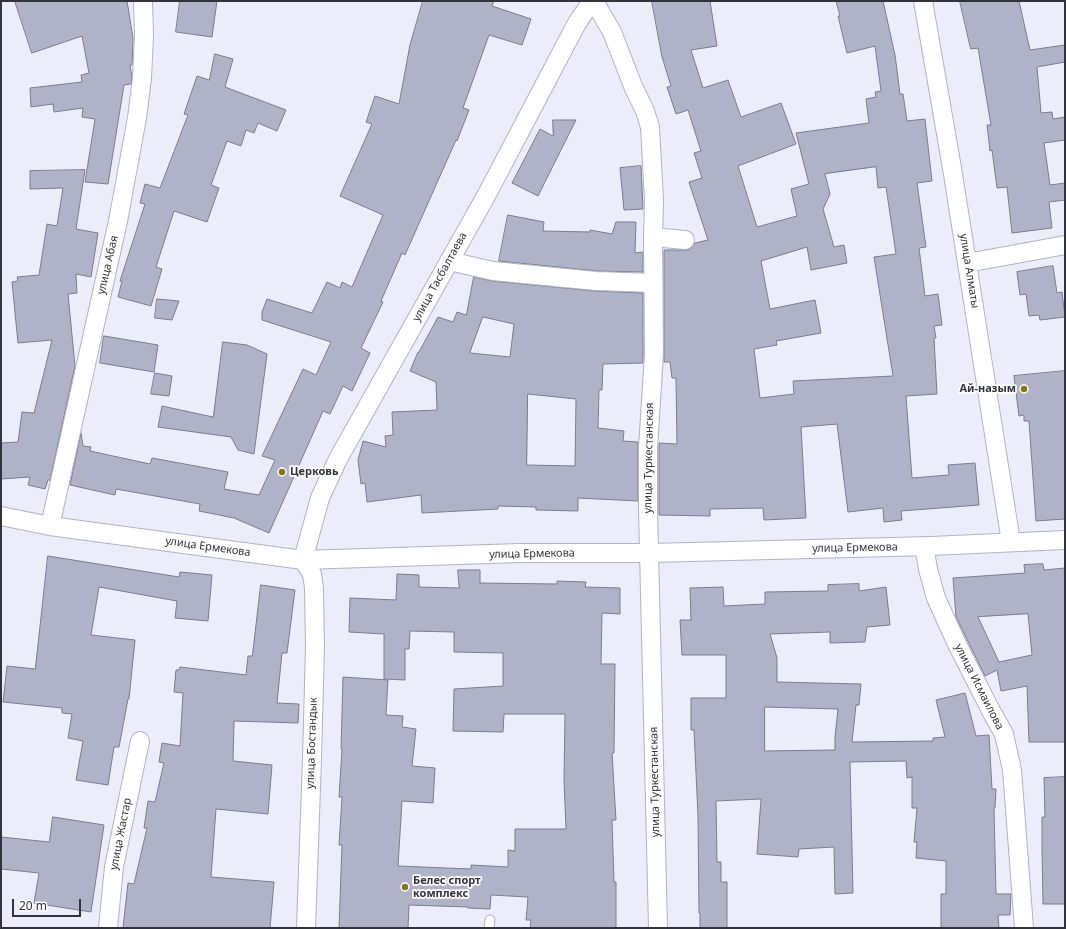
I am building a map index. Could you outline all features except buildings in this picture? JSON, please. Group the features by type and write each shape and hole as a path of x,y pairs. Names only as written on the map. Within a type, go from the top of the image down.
{"street":[{"name":"улица Абая","path":"50,526 118,221 137,118 142,78 144,1"},
{"name":"улица Туркестанская","path":"593,1 612,32 633,86 645,111 650,127 654,200 654,354 648,448 648,509 658,928"},
{"name":"улица Тасбалтаева","path":"303,560 320,498 338,459 486,196 577,23 593,1"},
{"name":"улица Алматы","path":"923,1 952,168 1011,542"},
{"path":"653,237 685,240"},
{"path":"967,263 1065,245"},
{"path":"449,261 493,271 596,281 653,283"},
{"name":"улица Ермекова","path":"1,516 50,526 303,560 520,553 650,553 924,546 1065,540"},
{"name":"улица Исмаилова","path":"924,546 928,569 936,598 957,644 1004,734 1012,770 1024,928"},
{"name":"улица Бостандык","path":"303,560 312,574 314,588 315,647 306,928"},
{"name":"улица Жастар","path":"108,928 114,867 140,741"}],"place":[{"name":"Ай-назым","path":"1024,389"},
{"name":"Церковь","path":"282,472"},
{"name":"Белес спорт комплекс","path":"405,887"}]}
